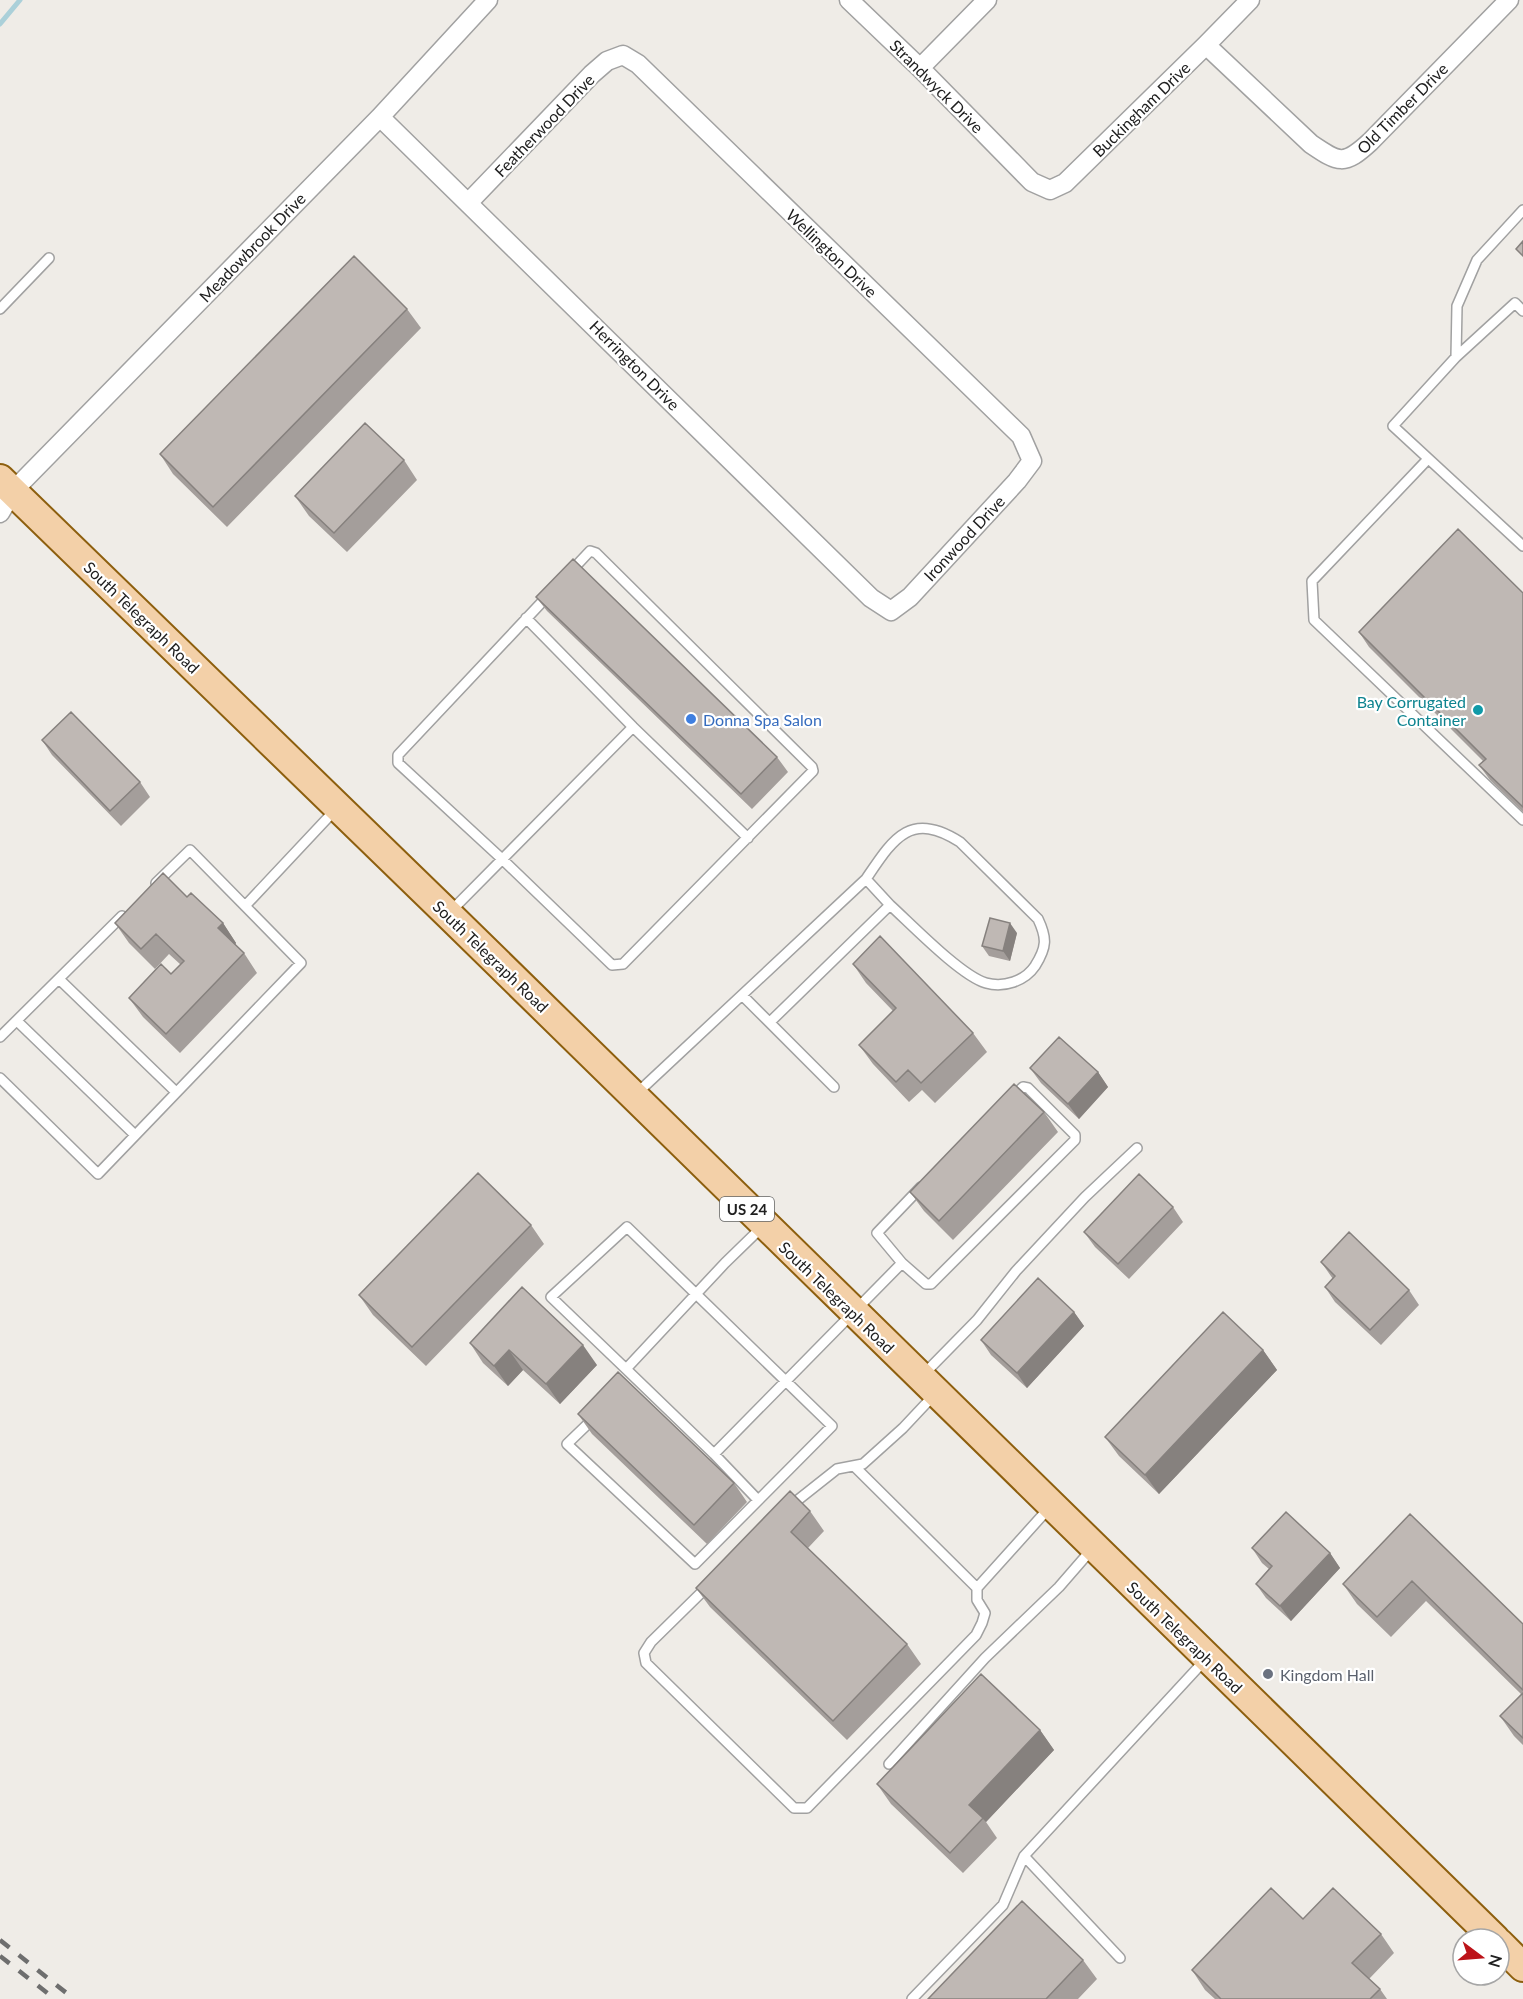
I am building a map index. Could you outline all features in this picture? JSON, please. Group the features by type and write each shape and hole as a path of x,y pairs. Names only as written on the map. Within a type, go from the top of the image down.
{"main road":[{"name":"South Telegraph Road","path":"3,495 338,807 1483,1927"},
{"path":"1511,1955 1523,1967"}],"street":[{"name":"Meadowbrook Drive","path":"3,495 380,117 488,0"},
{"name":"Strandwyck Drive","path":"849,0 920,68 1023,174"},
{"path":"920,68 987,0"},
{"name":"Buckingham Drive","path":"1023,174 1032,182 1050,190 1065,183 1250,0"},
{"name":"Old Timber Drive","path":"1206,45 1311,144 1327,155 1340,160 1354,157 1370,142 1509,0"},
{"name":"Featherwood Drive","path":"469,202 592,74 607,61 623,55"},
{"name":"Wellington Drive","path":"623,55 638,64 1021,436 1032,460"},
{"name":"Herrington Drive","path":"380,117 871,598 891,611"},
{"name":"Ironwood Drive","path":"891,611 910,597 1017,481 1032,460"}],"lane":[{"path":"1456,357 1457,306 1477,260 1523,210"},
{"path":"0,309 49,258"},
{"path":"1523,311 1515,303 1456,357 1393,426 1523,546"},
{"path":"1428,459 1312,581 1314,620 1523,820"},
{"path":"590,552 596,554 812,767 812,774 623,964 618,966 612,965 502,859 398,764 396,759 526,618 590,552"},
{"path":"526,618 633,727 748,838"},
{"path":"448,914 633,727"},
{"path":"245,906 338,807"},
{"path":"634,1096 866,879 889,845 904,832 925,829 946,833 960,842 1038,919 1045,934 1043,950 1035,966 1025,978 1004,985 986,983 963,971 890,905 866,879"},
{"path":"0,1078 98,1174 301,963 190,850 149,890"},
{"path":"770,1022 890,905"},
{"path":"0,1037 133,906"},
{"path":"59,979 177,1092"},
{"path":"742,995 834,1087"},
{"path":"16,1021 135,1135"},
{"path":"929,1179 877,1233 902,1263 926,1284 931,1284 1075,1140 1075,1135 1028,1088 1023,1087 1006,1103"},
{"path":"777,1518 837,1469 863,1464 903,1428 928,1386 1016,1271 1085,1197 1137,1148"},
{"path":"626,1368 764,1225"},
{"path":"605,1408 567,1444 695,1564 832,1426 627,1227 551,1297 714,1454 758,1500"},
{"path":"714,1454 902,1263"},
{"path":"628,1386 636,1378"},
{"path":"854,1466 977,1588"},
{"path":"713,1581 651,1642 644,1653 646,1663 794,1808 807,1808 976,1635 985,1613 977,1600 977,1588 1051,1506"},
{"path":"889,1764 985,1658 1059,1587 1094,1548"},
{"path":"912,1999 1003,1905 1024,1856 1207,1659"},
{"path":"1024,1856 1120,1958"}],"building":[{"path":"1523,241 1523,256 1516,249"},
{"path":"354,256 407,309 213,507 160,454"},
{"path":"365,423 404,460 334,533 295,496"},
{"name":"Bay Corrugated Container","path":"1458,529 1523,593 1523,807 1479,765 1486,759 1359,632"},
{"path":"573,559 777,757 741,794 536,597"},
{"path":"71,712 140,782 110,811 42,740"},
{"path":"163,873 187,897 191,893 223,923 218,928 244,953 166,1034 129,998 161,964 171,974 184,961 156,934 141,949 115,923"},
{"path":"990,918 1010,923 1003,951 982,946"},
{"path":"880,936 973,1033 921,1083 908,1070 896,1082 859,1045 896,1008 853,964"},
{"path":"1059,1037 1098,1072 1068,1104 1030,1068"},
{"path":"1014,1084 1044,1112 939,1221 910,1192"},
{"path":"478,1173 531,1225 412,1347 359,1295"},
{"path":"1139,1174 1173,1207 1118,1264 1084,1232"},
{"path":"1349,1232 1409,1290 1370,1330 1325,1287 1335,1276 1321,1262"},
{"path":"1038,1278 1074,1312 1017,1373 981,1340"},
{"path":"522,1287 583,1345 546,1384 509,1350 494,1366 470,1343"},
{"path":"1223,1312 1263,1350 1145,1475 1105,1437"},
{"path":"618,1372 734,1483 694,1525 578,1414"},
{"path":"790,1491 810,1511 791,1532 907,1644 833,1721 696,1588"},
{"path":"1286,1512 1330,1553 1280,1606 1256,1584 1272,1566 1252,1548"},
{"path":"1410,1514 1523,1624 1523,1690 1412,1581 1377,1617 1343,1584"},
{"path":"981,1674 1040,1730 969,1805 983,1818 950,1853 877,1784"},
{"path":"1523,1693 1523,1738 1500,1716"},
{"path":"1271,1888 1303,1919 1333,1888 1381,1934 1352,1963 1380,1989 1370,1999 1221,1999 1192,1970"},
{"path":"1022,1901 1083,1960 1046,1999 928,1999"}],"waterway":[{"path":"0,24 20,0"}],"railway":[{"path":"0,1940 74,1999"},
{"path":"0,1956 55,1999"}],"place":[{"name":"Bay Corrugated Container","path":"1478,710"},
{"name":"Donna Spa Salon","path":"691,719"},
{"name":"Kingdom Hall","path":"1268,1674"}]}
